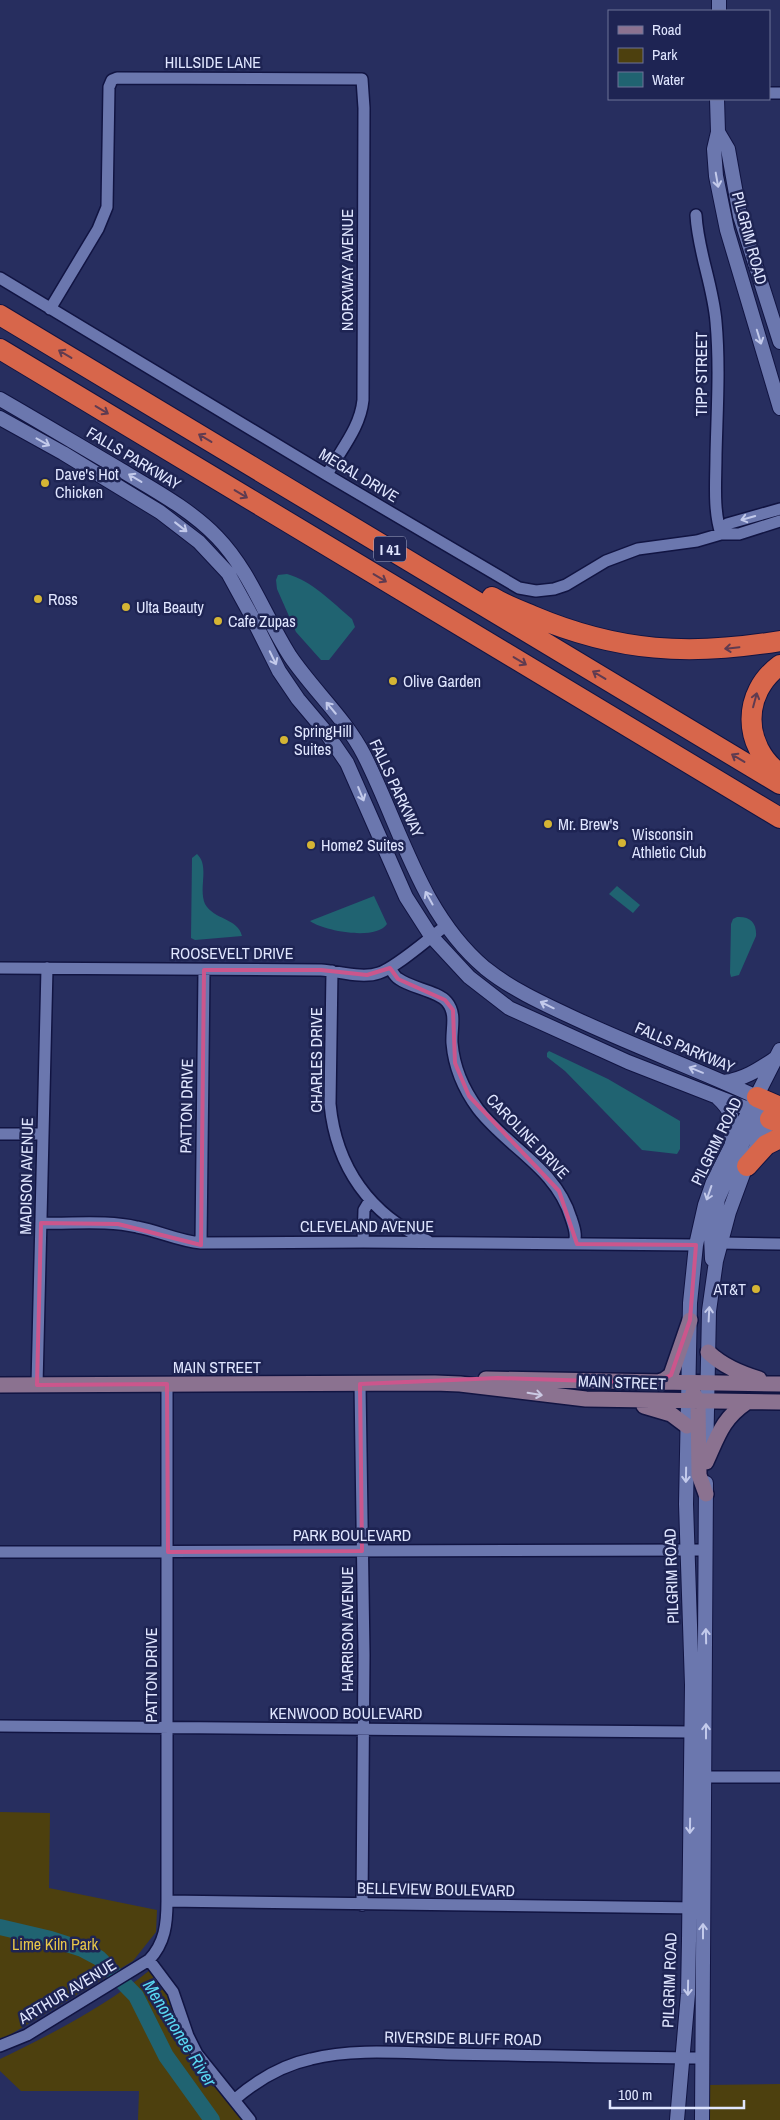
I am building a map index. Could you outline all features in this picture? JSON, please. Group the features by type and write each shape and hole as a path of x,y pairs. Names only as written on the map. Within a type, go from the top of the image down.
{"highway":[{"name":"I 41","path":"0,315 780,784"},
{"name":"I 41","path":"0,349 780,818"},
{"path":"239,458 500,602 561,628 621,643 681,650 732,648 780,640"},
{"path":"780,665 770,672 760,685 753,705 752,720 757,747 765,760 780,774"},
{"path":"588,702 666,758 780,828"},
{"path":"747,1166 766,1145 780,1138"}],"main road":[{"path":"656,1383 671,1375 690,1320"},
{"path":"708,1352 729,1368 778,1383"},
{"name":"MAIN STREET","path":"0,1385 360,1384 498,1378 656,1383 778,1383"},
{"name":"MAIN STREET","path":"435,1382 563,1398 780,1402"},
{"path":"688,1383 697,1401 699,1474 706,1494"},
{"path":"619,1400 671,1414 687,1426"},
{"path":"706,1462 726,1420 733,1412 747,1402"}],"street":[{"name":"HILLSIDE LANE","path":"50,309 98,229 107,207 110,83 117,78 339,78"},
{"name":"NORXWAY AVENUE","path":"327,475 355,429 362,410 363,400 363,82 359,78 339,78"},
{"name":"PILGRIM ROAD","path":"717,100 718,132 714,149 716,176 727,230 776,388 780,408"},
{"name":"PILGRIM ROAD","path":"718,132 728,149 742,225 780,342"},
{"name":"TIPP STREET","path":"696,214 698,243 712,292 716,323 718,390 716,507 721,534"},
{"name":"MEGAL DRIVE","path":"0,278 519,588 543,591 560,587 606,561 638,549 702,540 721,534 739,534 780,522"},
{"name":"FALLS PARKWAY","path":"0,399 163,495 192,515 218,538 239,564 290,655 316,692 354,737 398,830 412,867 432,904 447,925 484,967 518,990 597,1028 724,1082 769,1109"},
{"name":"FALLS PARKWAY","path":"0,418 63,453 160,512 199,542 228,573 279,671 347,763 406,897 431,936 468,977 509,1008 628,1062 718,1098 769,1109"},
{"name":"MEGAL DRIVE","path":"721,534 727,524 780,509"},
{"name":"ROOSEVELT DRIVE","path":"0,968 332,971 367,975 379,973 390,968 447,925"},
{"name":"MADISON AVENUE","path":"38,1385 47,968"},
{"name":"CAROLINE DRIVE","path":"390,968 398,979 446,1000 453,1010 452,1043 455,1063 469,1096 487,1120 535,1162 559,1191 575,1230 574,1244"},
{"name":"PATTON DRIVE","path":"200,1243 204,970"},
{"name":"CHARLES DRIVE","path":"332,971 330,1104 332,1124 340,1151 358,1187 370,1200 388,1217 431,1243"},
{"name":"PILGRIM ROAD","path":"702,2120 705,1777 688,1550 686,1504 687,1426 697,1401 708,1383 713,1276 720,1243 728,1212 769,1109 778,1054"},
{"path":"724,1082 738,1080 754,1073 778,1054"},
{"path":"718,1098 727,1106 734,1124 729,1149"},
{"name":"PILGRIM ROAD","path":"688,1383 690,1320 696,1244 705,1205 713,1182 729,1149 769,1109"},
{"path":"713,1276 710,1236 718,1199 743,1142 769,1109"},
{"path":"0,1134 43,1134"},
{"path":"363,1242 364,1210 370,1200"},
{"name":"CLEVELAND AVENUE","path":"41,1223 118,1224 138,1227 175,1239 200,1243 696,1244"},
{"path":"720,1243 780,1244"},
{"name":"PATTON DRIVE","path":"149,1960 162,1942 167,1923 167,1384"},
{"name":"HARRISON AVENUE","path":"360,1384 362,1551 364,1573 362,1905"},
{"name":"PILGRIM ROAD","path":"677,2120 688,1994 691,1732 699,1685 705,1550 706,1462 697,1401"},
{"name":"PARK BOULEVARD","path":"0,1552 705,1550"},
{"name":"KENWOOD BOULEVARD","path":"0,1726 691,1732"},
{"path":"691,1777 780,1777"},
{"name":"BELLEVIEW BOULEVARD","path":"167,1901 704,1908"},
{"path":"149,1960 173,1992 188,2036 197,2054 250,2120"},
{"name":"ARTHUR AVENUE","path":"0,2046 27,2035 149,1960"},
{"name":"RIVERSIDE BLUFF ROAD","path":"234,2100 262,2079 279,2070 309,2059 327,2055 400,2053 702,2058"}],"highlighted area":[{"path":"390,968 398,979 445,1000 453,1010 455,1063 469,1096 559,1191 577,1244 696,1245 690,1320 671,1375 656,1383 498,1378 360,1384 362,1551 168,1552 167,1384 37,1385 41,1223 118,1224 201,1245 204,970 321,970 367,975"}],"green space":[{"name":"Lime Kiln Park","path":"0,1812 50,1813 49,1888 157,1910 156,1932 133,1961 8,2036 0,2038"},
{"path":"150,1970 174,2003 188,2045 246,2120 138,2120 139,2091 21,2091 0,2071 0,2059 77,2019 114,1996"},
{"path":"780,2084 780,2120 710,2120 709,2085"}],"water":[{"path":"287,574 313,587 352,619 355,627 329,660 321,660 296,632 277,589 276,580 278,575"},
{"path":"197,854 203,865 203,898 205,904 214,913 236,926 242,936 195,940 191,938 192,858"},
{"path":"617,886 640,905 633,913 609,894"},
{"path":"374,896 387,924 381,929 372,932 350,933 326,928 310,921"},
{"path":"737,917 752,921 756,936 739,975 731,977 731,924 733,919"},
{"path":"549,1051 608,1079 680,1121 680,1149 677,1154 642,1150 565,1071 547,1057"}],"waterway":[{"name":"Menomonee River","path":"0,1927 51,1939 82,1949 99,1958 136,1996 166,2056 212,2120"}],"place":[{"name":"Dave's Hot Chicken","path":"45,483"},
{"name":"Ross","path":"38,599"},
{"name":"Ulta Beauty","path":"126,607"},
{"name":"Cafe Zupas","path":"218,621"},
{"name":"Olive Garden","path":"393,681"},
{"name":"SpringHill Suites","path":"284,740"},
{"name":"Mr. Brew's","path":"548,824"},
{"name":"Wisconsin Athletic Club","path":"622,843"},
{"name":"Home2 Suites","path":"311,845"},
{"name":"AT&T","path":"756,1289"}]}
